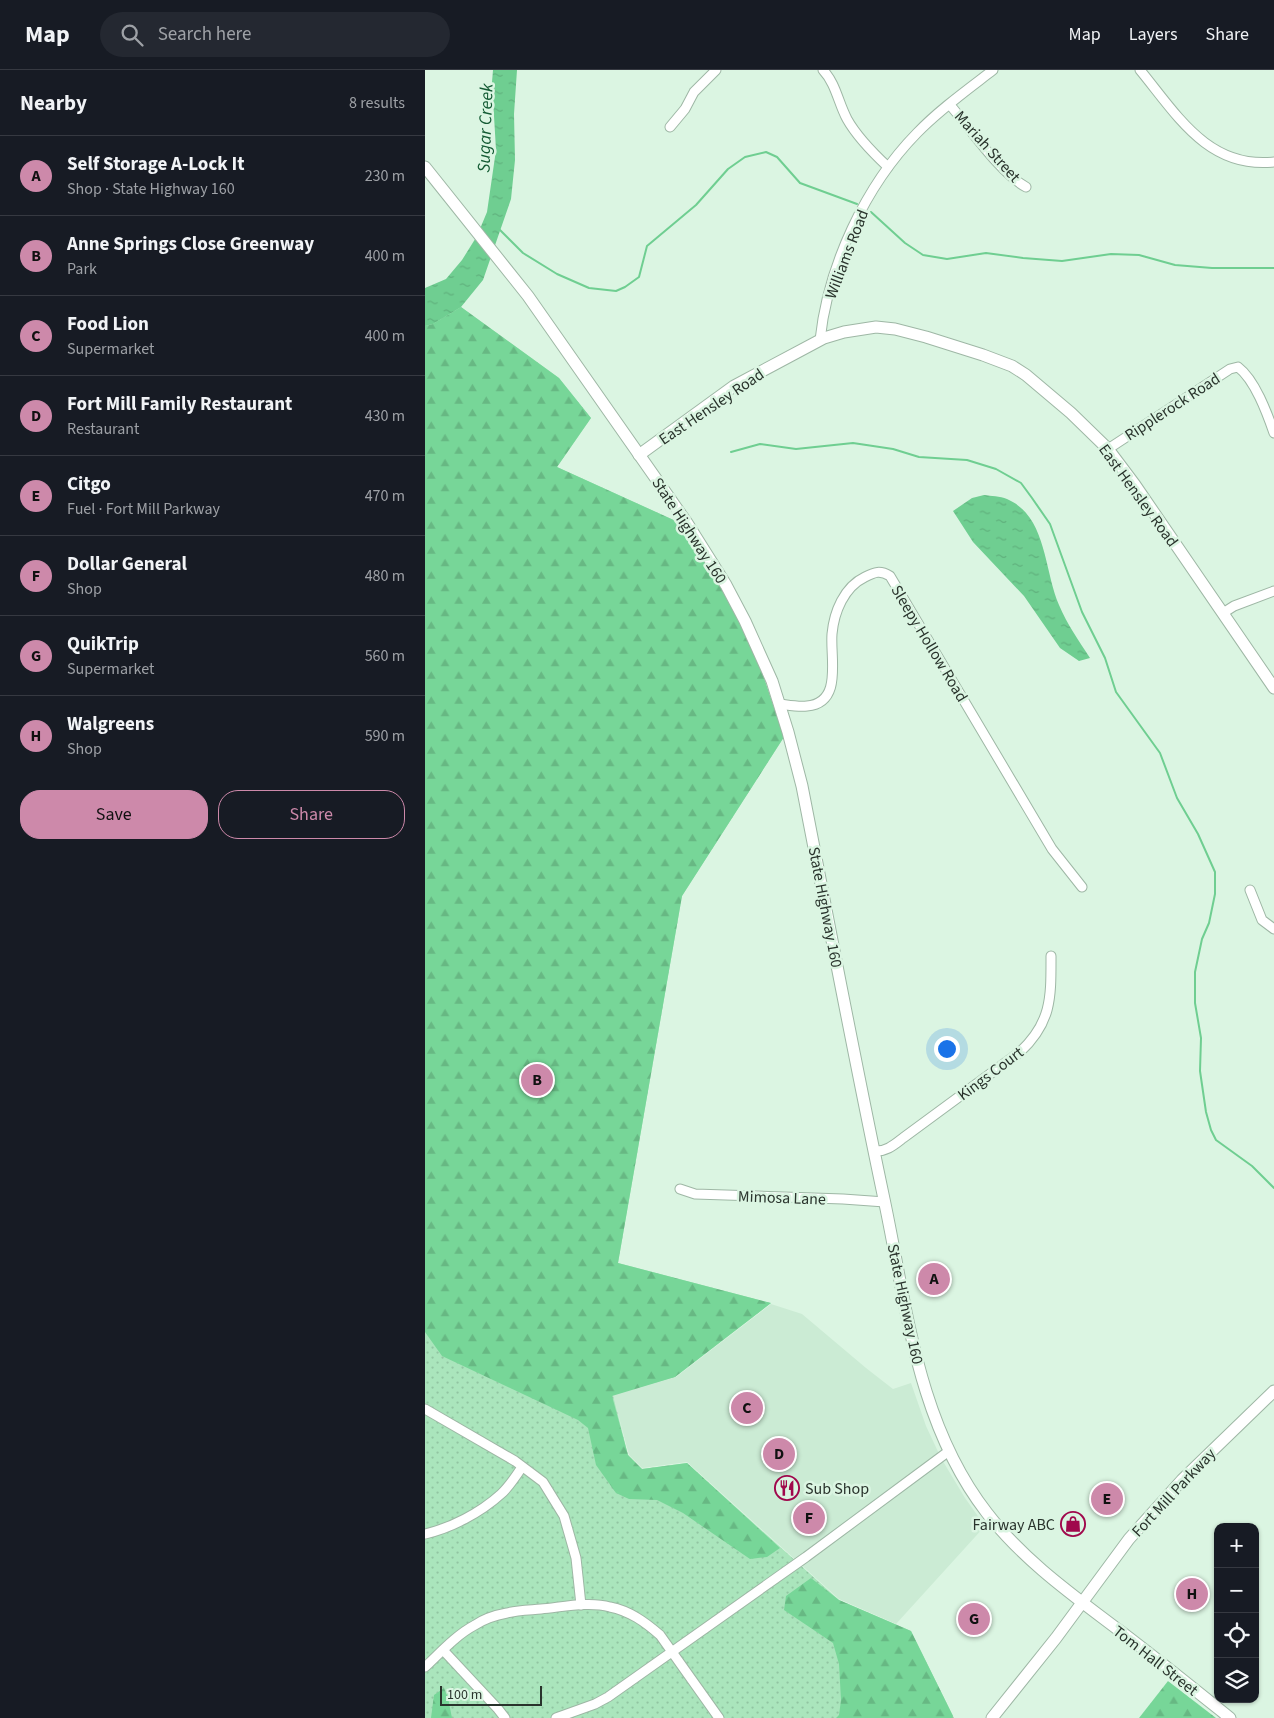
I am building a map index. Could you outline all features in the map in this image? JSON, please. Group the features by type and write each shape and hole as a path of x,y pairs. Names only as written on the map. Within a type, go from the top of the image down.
{"main road":[{"name":"State Highway 160","path":"425,167 528,296 639,454 726,584 761,655 780,704 802,786 874,1151 918,1363 931,1408 949,1451 973,1493 1003,1532 1044,1571 1082,1602"},
{"name":"East Hensley Road","path":"639,454 734,386 820,340 843,332 875,327 895,329 983,355 1012,366 1026,375 1071,413 1108,449 1135,485 1274,688"},
{"name":"Fort Mill Parkway","path":"992,1718 1056,1638 1129,1539 1182,1480 1274,1391"},
{"name":"Tom Hall Street","path":"1082,1602 1230,1718"}],"street":[{"path":"670,127 685,109 694,92 716,70"},
{"path":"823,70 835,88 848,121 887,167"},
{"name":"Williams Road","path":"820,340 828,298 843,252 871,190 887,167 917,132 993,70"},
{"path":"1140,70 1191,132 1205,144 1227,157 1244,162 1274,162"},
{"name":"Mariah Street","path":"950,105 1004,170 1027,187"},
{"name":"Ripplerock Road","path":"1108,449 1230,369 1238,367 1246,372 1274,433"},
{"name":"Sleepy Hollow Road","path":"780,704 807,706 823,699 832,684 833,626 845,593 863,578 877,571 884,572 890,576 1052,849 1082,887"},
{"path":"1223,613 1234,606 1274,591"},
{"path":"1250,890 1262,920 1274,929"},
{"name":"Kings Court","path":"874,1151 880,1152 888,1149 1020,1052 1033,1040 1043,1024 1047,1013 1051,979 1051,956"},
{"name":"Mimosa Lane","path":"680,1189 696,1194 843,1198 885,1202"},
{"path":"425,1410 522,1467 543,1482 564,1516 576,1558 581,1605"},
{"path":"556,1718 595,1704 806,1557 949,1451"},
{"path":"425,1534 439,1531 478,1511 500,1495 522,1467"},
{"path":"425,1667 474,1625 490,1618 507,1613 581,1605 610,1606 631,1614 648,1624 660,1635 719,1718"},
{"path":"443,1650 498,1708 505,1718"}],"shaded area":[{"path":"451,296 461,307 559,378 591,418 557,467 678,522 784,737 682,896 618,1263 771,1303 675,1377 613,1395 628,1455 642,1469 687,1463 839,1600 911,1631 954,1718 425,1718 425,308"},
{"path":"771,1304 802,1314 893,1389 911,1383 926,1426 941,1458 965,1498 985,1526 896,1624 839,1599 687,1462 642,1468 629,1455 613,1395 676,1377"}],"green space":[{"path":"461,307 559,378 591,418 557,467 678,522 722,587 757,657 784,737 682,896 618,1263 771,1303 675,1377 612,1396 628,1455 642,1469 687,1463 780,1548 767,1557 750,1559 683,1513 657,1500 629,1499 616,1493 596,1465 588,1428 578,1420 442,1356 425,1332 425,326 433,324"},
{"path":"811,1578 839,1600 911,1631 953,1716 952,1718 836,1718 839,1715 841,1700 839,1664 833,1643 784,1610 786,1596"},
{"path":"1168,1681 1216,1718 1139,1718"},
{"path":"444,1688 452,1718 431,1718 434,1695"}],"water":[{"path":"493,70 517,70 514,114 515,160 511,199 483,280 461,307 433,324 425,326 425,288 446,279 462,260 477,236 487,212 496,150"},
{"path":"984,495 1007,499 1020,507 1030,518 1042,546 1059,605 1069,626 1090,658 1079,661 1060,648 1024,596 973,542 953,511 972,498"}],"waterway":[{"path":"500,230 523,253 557,274 589,288 616,291 639,277 647,246 696,205 728,169 745,157 766,152 777,157 800,183 857,204"},
{"path":"871,212 905,243 923,255 947,259 986,253 1062,261 1111,254 1139,255 1175,265 1212,268 1274,268"},
{"path":"731,452 760,444 796,449 853,443 893,449 919,457 967,460 996,469 1021,483 1050,524 1082,612 1105,658 1116,692 1160,753 1177,798 1198,834 1215,872 1215,894 1195,972 1195,1003 1201,1038 1200,1071 1206,1112 1216,1140 1252,1166 1274,1188"}],"place":[{"name":"Anne Springs Close Greenway","path":"537,1080"},
{"name":"Self Storage A-Lock It","path":"934,1279"},
{"name":"Food Lion","path":"747,1408"},
{"name":"Fort Mill Family Restaurant","path":"779,1454"},
{"name":"Sub Shop","path":"787,1488"},
{"name":"Citgo","path":"1107,1499"},
{"name":"Dollar General","path":"809,1518"},
{"name":"Fairway ABC","path":"1073,1524"},
{"name":"Walgreens","path":"1192,1594"},
{"name":"QuikTrip","path":"974,1619"}],"water label":[{"name":"Sugar Creek","path":"485,128"}]}
